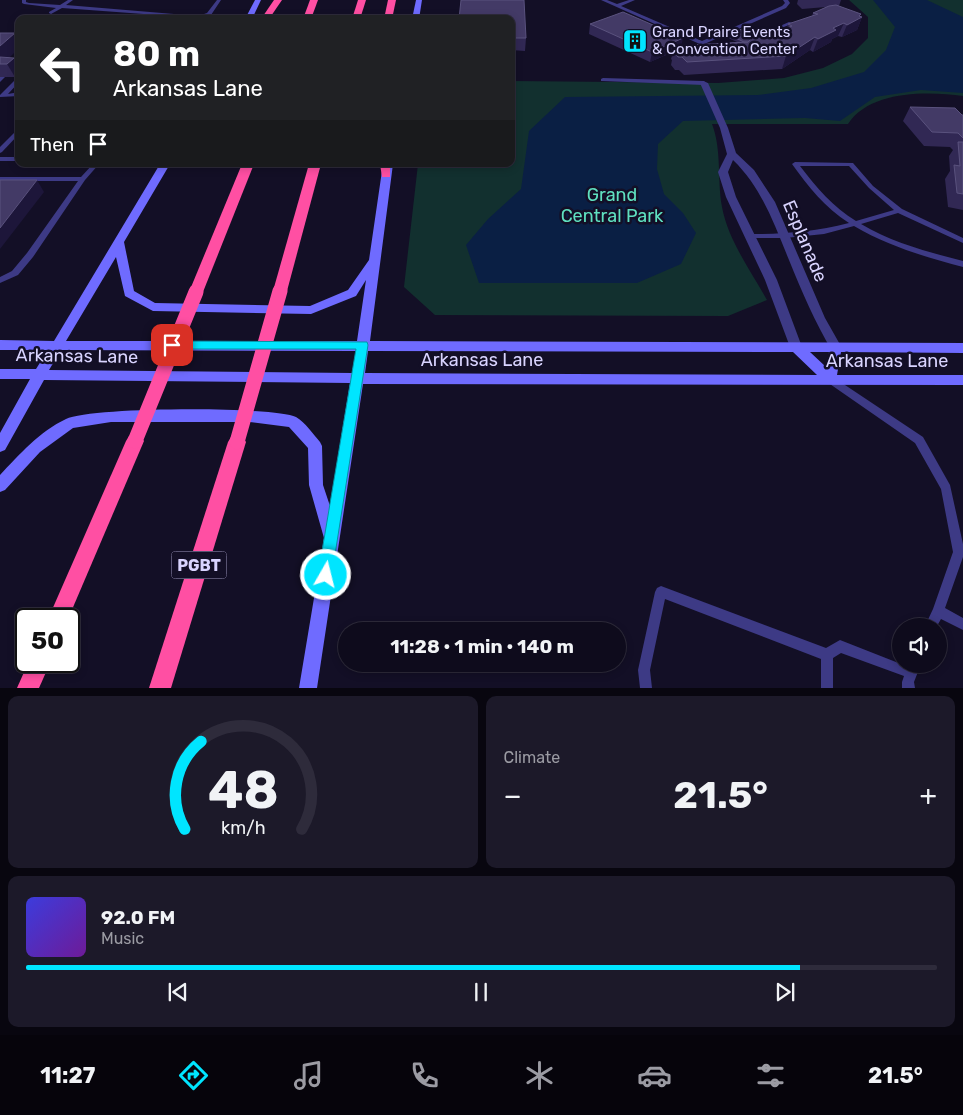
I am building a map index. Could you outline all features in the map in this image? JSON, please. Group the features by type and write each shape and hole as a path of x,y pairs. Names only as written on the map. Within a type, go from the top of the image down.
{"highway":[{"path":"268,15 278,0"},
{"path":"308,15 314,0"},
{"path":"357,15 362,0"},
{"path":"389,15 392,0"},
{"path":"63,608 135,441 247,167"},
{"name":"PGBT","path":"160,688 237,442 315,167"},
{"path":"28,688 35,673"}],"main road":[{"path":"250,15 258,0"},
{"path":"416,15 419,0"},
{"path":"0,446 40,374 163,167"},
{"path":"308,688 357,378 387,168"},
{"path":"119,243 129,293 153,307 311,310 352,293 375,259"},
{"name":"Arkansas Lane","path":"0,345 963,348"},
{"path":"796,347 830,379"},
{"path":"830,379 836,348"},
{"name":"Arkansas Lane","path":"0,374 357,378 963,380"},
{"path":"0,485 35,448 70,423 110,416 250,416 292,422 315,446 316,485 332,538"}],"street":[{"name":"Esplanade","path":"704,83 724,128 732,154 751,172 770,202 786,236 811,301 836,348"},
{"path":"732,154 723,172 731,197 771,280 796,347"}],"lane":[{"path":"24,0 24,3 29,4 164,15"},
{"path":"51,13 71,0"},
{"path":"206,15 209,14 218,0"},
{"path":"603,0 653,23 702,43 712,45"},
{"path":"616,6 633,0"},
{"path":"702,43 784,7 788,3 786,0"},
{"path":"757,37 791,23"},
{"path":"737,28 744,31"},
{"path":"603,80 704,83"},
{"path":"2,96 15,82"},
{"path":"0,84 10,87"},
{"path":"2,96 15,94"},
{"path":"0,151 15,134"},
{"path":"0,158 15,158"},
{"path":"963,241 899,211 872,187 851,164 795,164 821,198 851,224 894,243 963,264"},
{"path":"0,280 15,273 83,178 93,167"},
{"path":"0,179 83,178"},
{"path":"750,236 786,236 824,232 899,211"},
{"path":"0,273 15,273"},
{"path":"830,379 919,440 946,488 958,552 935,618"},
{"path":"646,688 644,670 661,592 827,656"},
{"path":"938,611 963,624"},
{"path":"827,656 840,646 892,662"},
{"path":"827,656 827,688"},
{"path":"909,688 908,682 911,673"}],"green space":[{"name":"Grand Central Park","path":"849,0 963,0 963,96 933,93 901,95 870,105 858,113 848,124 712,124 717,144 722,207 725,219 741,255 767,300 728,316 435,315 404,287 418,167 515,167 515,81 718,83 784,78 823,68 852,54 868,38 868,17"}],"water":[{"path":"873,0 927,0 963,17 963,93 921,90 875,97 840,121 805,118 683,121 658,144 657,169 664,194 683,213 696,233 681,264 637,283 479,283 466,245 488,219 521,189 529,131 565,97 758,95 811,88 864,72 886,50 895,27"}],"building":[{"path":"461,0 524,0 526,38 515,38 515,15 459,15"},
{"path":"836,5 861,14 859,16 862,17 847,25 844,23 833,28 836,30 818,39 815,37 786,56 687,62 682,57 678,57 674,52 678,52 674,46 748,42 754,36 770,30 778,32 792,26 788,24 818,14 813,13"},
{"path":"623,12 683,38 652,52 590,24"},
{"path":"742,29 757,35 748,42 744,42 727,34"},
{"path":"0,33 15,33 0,46"},
{"path":"0,57 14,58 7,64 0,64"},
{"path":"910,107 955,108 963,115 963,138 958,133 932,132"},
{"path":"958,142 963,142 963,194 957,193 954,165 960,166"},
{"path":"0,180 37,180 0,228"}],"place":[{"name":"Grand Praire Events & Convention Center","path":"635,41"}],"route":[{"path":"172,345 362,345 326,575"}]}
